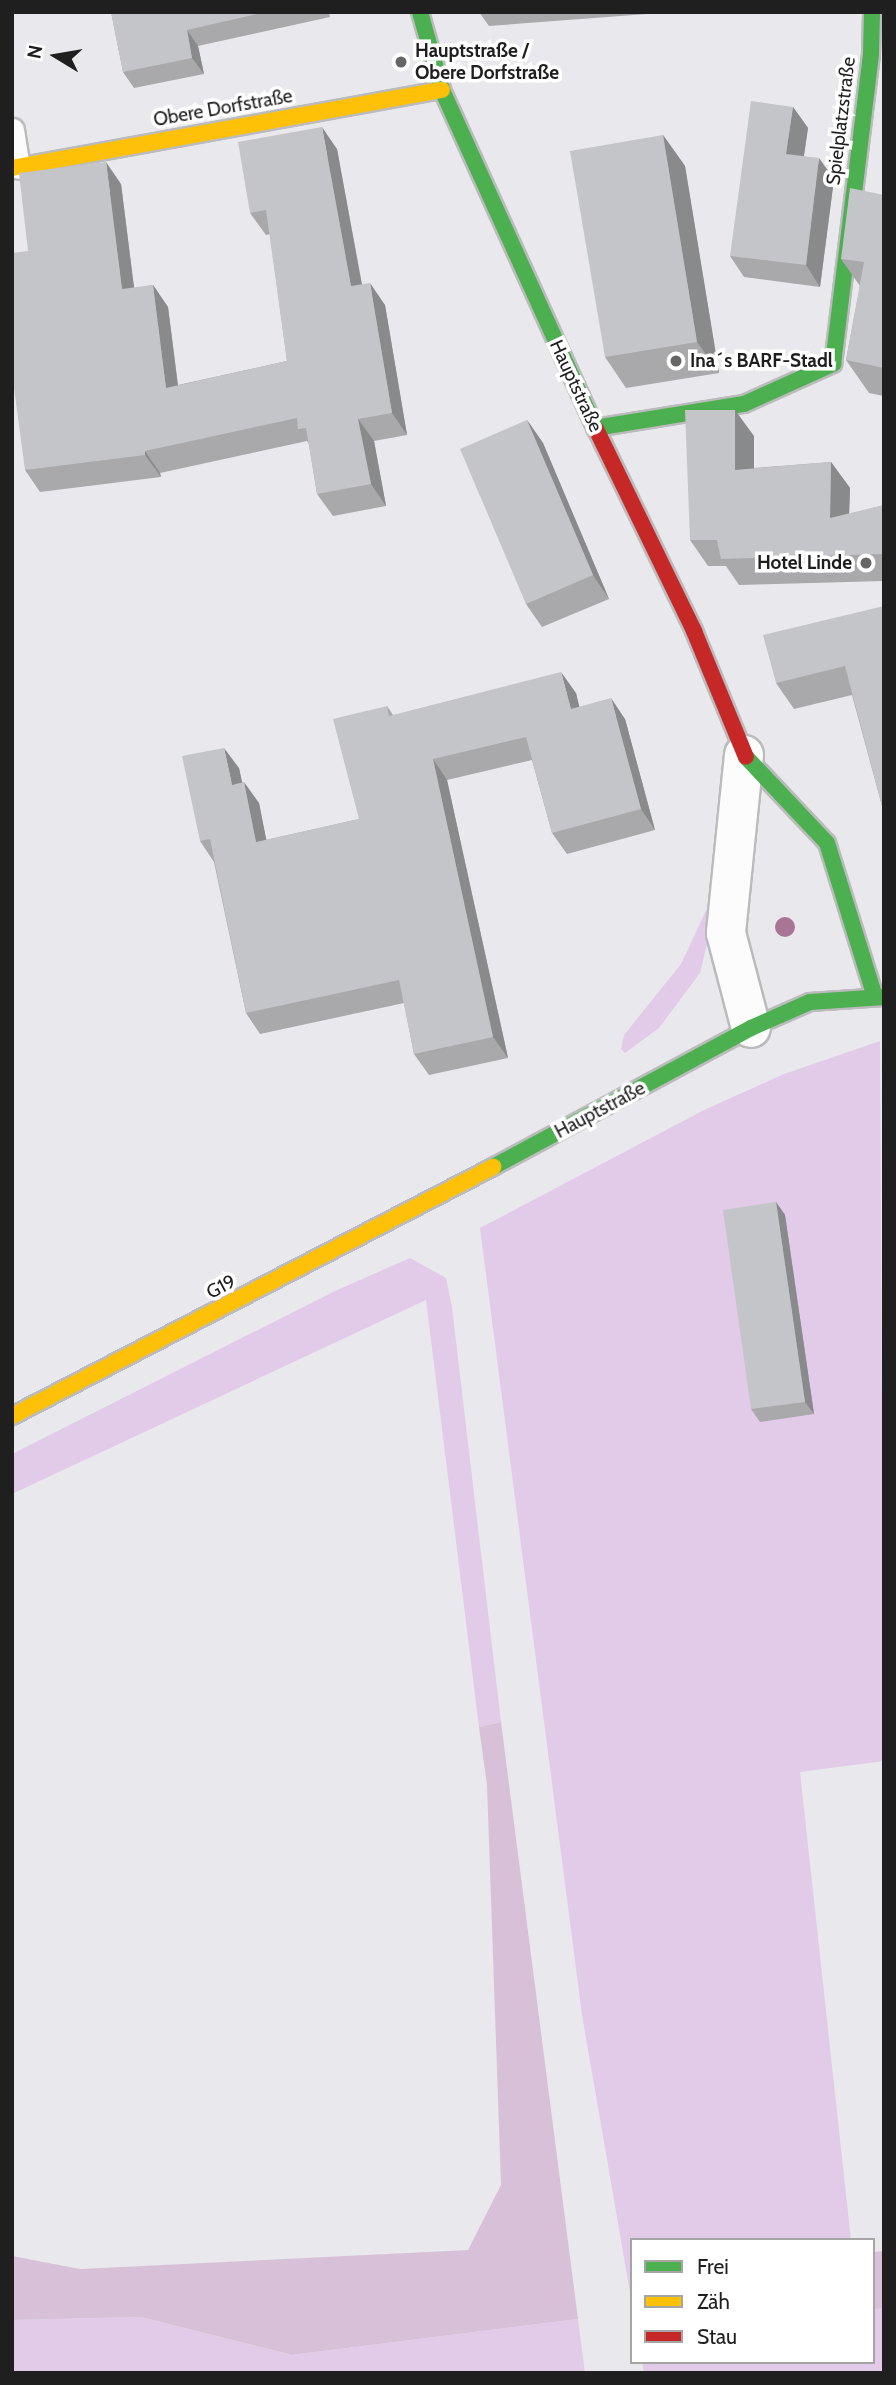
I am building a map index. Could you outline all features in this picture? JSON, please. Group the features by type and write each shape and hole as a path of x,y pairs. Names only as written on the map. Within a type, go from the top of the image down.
{"street":[{"name":"Hauptstraße","path":"420,12 442,90 595,428 694,631 744,755 827,843 879,997 810,1002 751,1028 448,1192"},
{"name":"Spielplatzstraße","path":"595,428 744,404 832,364 871,54 872,12"},
{"name":"Obere Dorfstraße","path":"15,167 442,90"},
{"name":"Hauptstraße","path":"744,755 726,933 751,1028"},
{"name":"G19","path":"12,1416 448,1192"}],"lane":[{"path":"12,130 15,167"}],"shaded area":[{"path":"710,902 709,936 700,973 659,1028 625,1053 621,1049 624,1035 681,964"},
{"path":"880,1041 884,1761 800,1772 851,2238 630,2238 630,2292 582,2015 480,1228 704,1110 784,1074"},
{"path":"410,1258 446,1278 452,1307 501,1722 479,1727 426,1300 12,1494 12,1454 335,1291"},
{"path":"501,1722 578,2319 292,2355 141,2317 12,2320 12,2256 80,2269 468,2250 501,2185 487,1785 479,1727"},
{"path":"884,2251 884,2308 875,2310 875,2252"},
{"path":"884,2308 884,2373 644,2373 642,2364 875,2364 875,2310"},
{"path":"141,2317 292,2355 578,2319 585,2373 12,2373 12,2320"}],"building":[{"path":"111,12 266,12 187,30 192,58 123,72"},
{"path":"751,101 793,107 786,154 819,158 806,265 730,256"},
{"path":"322,127 351,286 370,283 392,413 358,419 371,484 317,494 306,428 298,429 297,418 145,451 145,455 25,470 12,373 12,253 28,251 19,173 106,162 122,289 153,285 166,388 287,361 266,210 250,213 238,142"},
{"path":"663,135 697,342 605,357 570,151"},
{"path":"850,188 884,195 884,368 846,360 864,262 841,259"},
{"path":"685,410 735,410 735,470 831,462 830,518 884,505 884,554 721,559 717,540 690,540"},
{"path":"527,420 593,575 526,604 460,449"},
{"path":"884,606 882,806 845,666 776,683 763,635"},
{"path":"561,672 571,709 611,698 641,809 552,833 526,737 433,759 493,1037 414,1054 399,980 246,1013 210,839 200,841 182,756 224,748 232,785 244,782 256,842 359,819 333,719 387,706 389,716"},
{"path":"776,1202 805,1402 751,1409 723,1210"}],"traffic: fast":[{"path":"420,12 442,90 596,429"},
{"path":"595,428 744,404 833,364 871,54 872,12"},
{"path":"746,757 827,843 875,997"},
{"path":"493,1167 751,1028 810,1002 884,997"}],"traffic: slow":[{"path":"12,168 442,90"},
{"path":"12,1416 493,1167"}],"traffic: jam":[{"path":"596,429 694,631 746,757"}],"place":[{"name":"Hauptstraße / Obere Dorfstraße","path":"401,62"},
{"name":"Ina´s BARF-Stadl","path":"676,361"},
{"name":"Hotel Linde","path":"866,563"}]}
